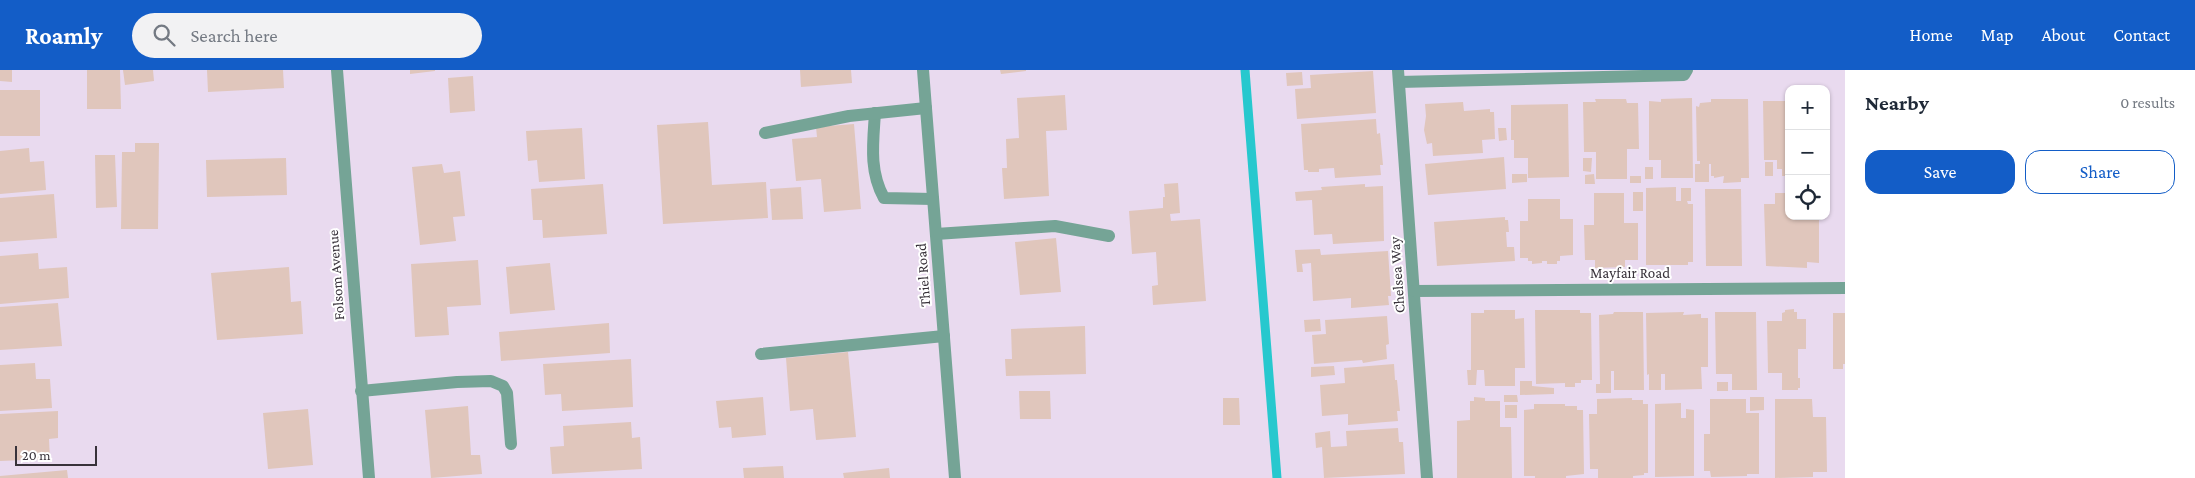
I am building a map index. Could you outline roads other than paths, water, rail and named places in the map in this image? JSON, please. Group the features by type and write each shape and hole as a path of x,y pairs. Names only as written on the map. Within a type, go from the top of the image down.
{"street":[{"name":"Folsom Avenue","path":"337,70 369,478"},
{"name":"Thiel Road","path":"923,70 955,478"},
{"path":"1399,76 1684,75 1687,70"},
{"name":"Chelsea Way","path":"1399,76 1427,478"},
{"path":"765,133 849,116 926,108"},
{"path":"875,113 872,152 876,184 884,198 933,199"},
{"path":"936,234 1055,226 1109,236"},
{"name":"Mayfair Road","path":"1414,291 1845,288"},
{"path":"761,354 944,336"},
{"path":"361,391 457,382 497,383 503,386 507,393 511,444"}],"waterway":[{"path":"1245,70 1277,478"}]}
